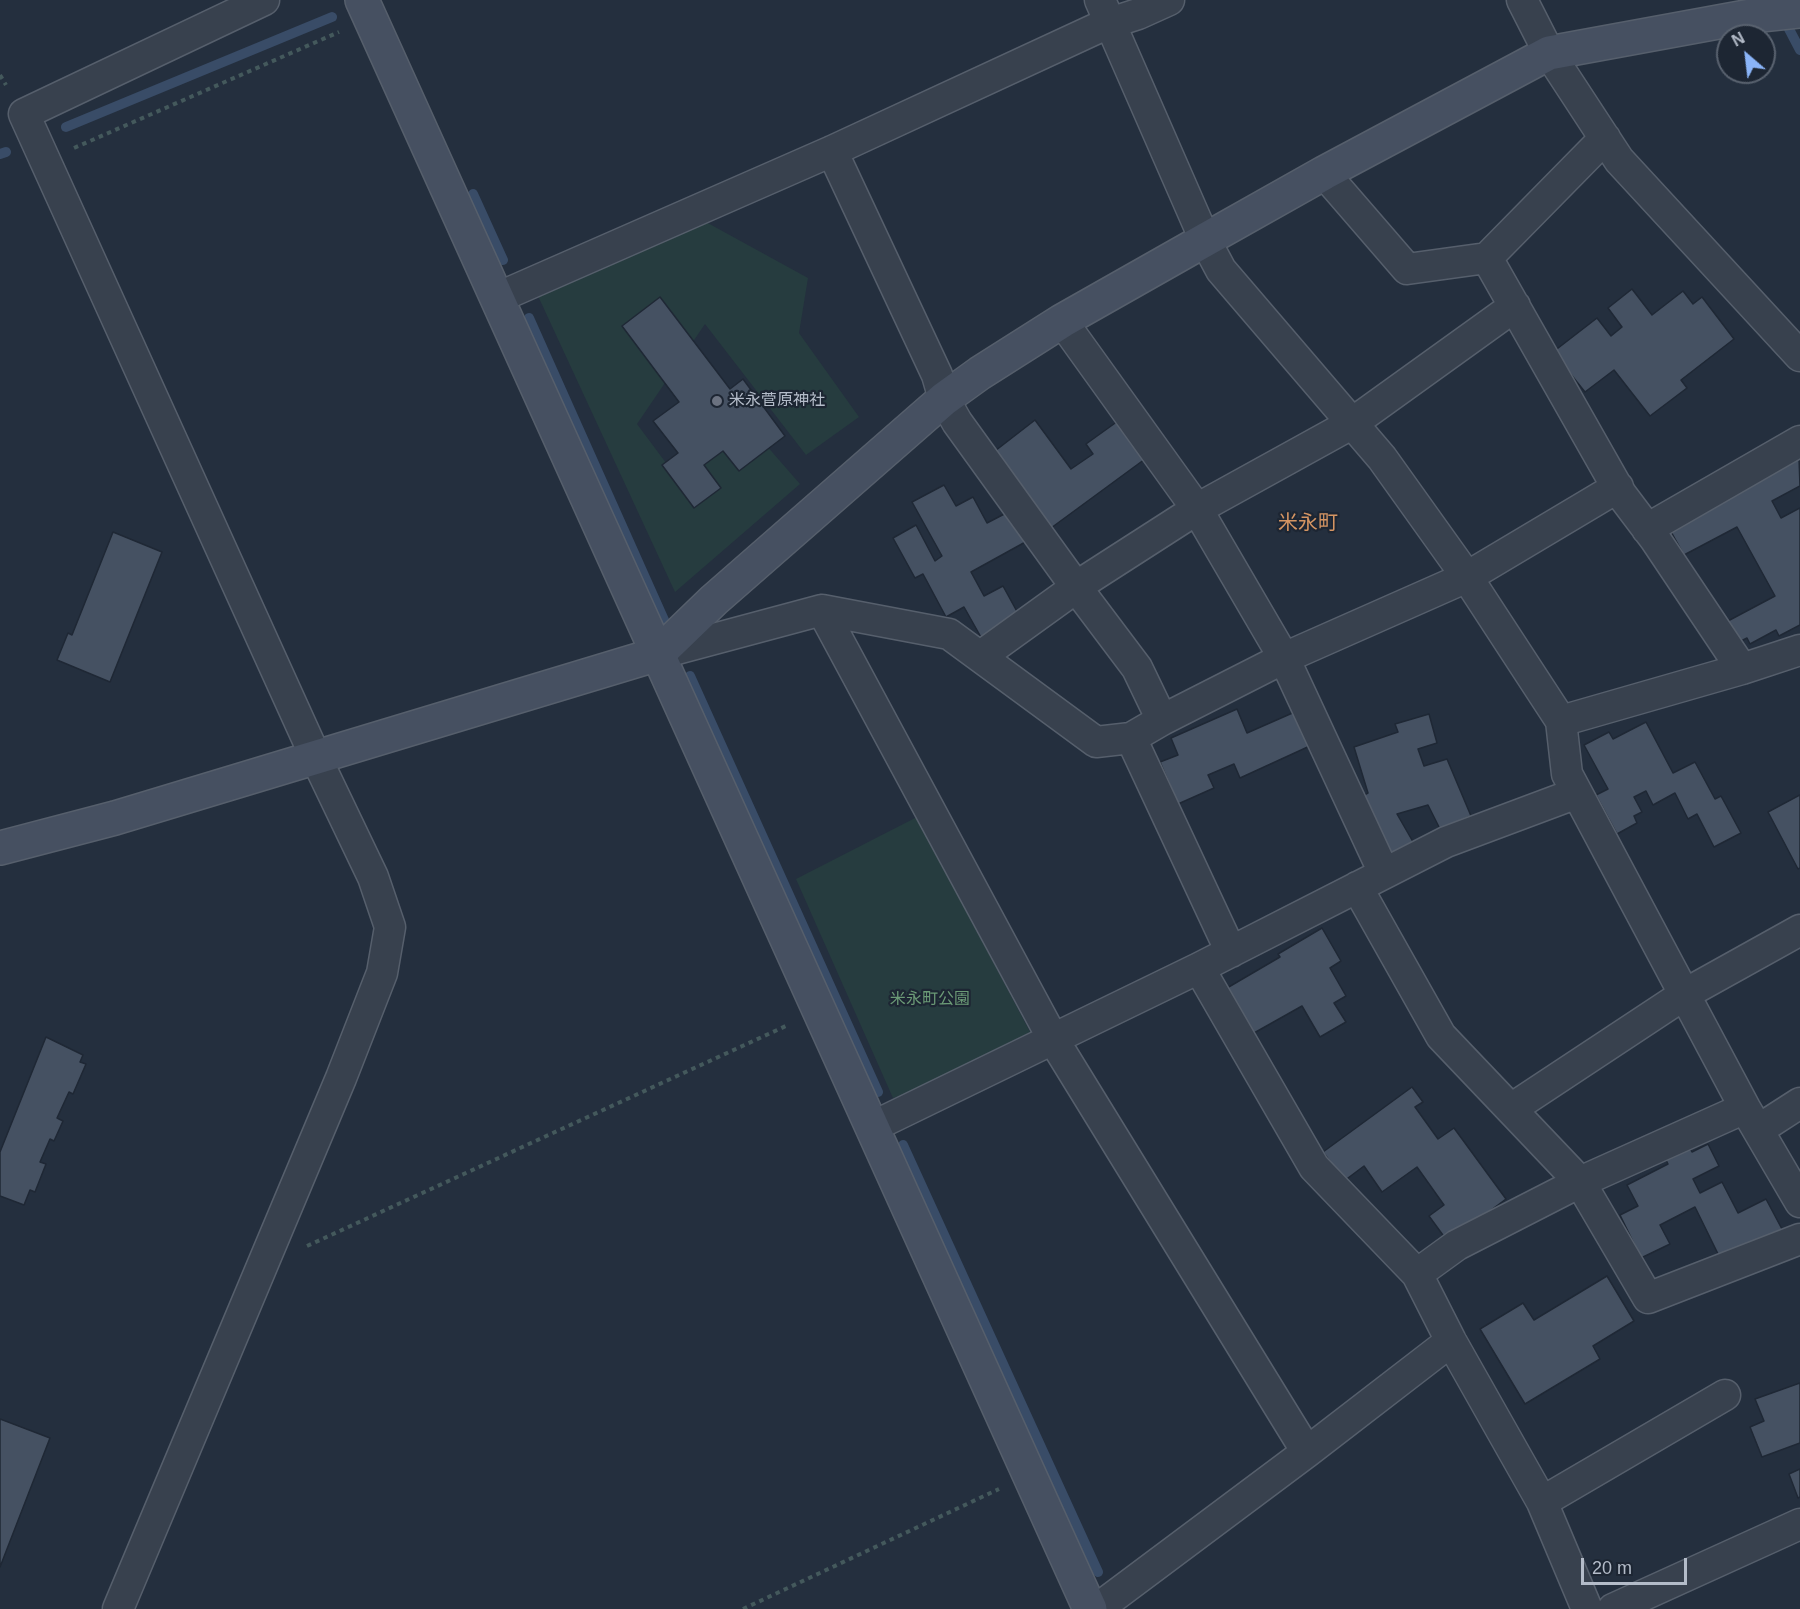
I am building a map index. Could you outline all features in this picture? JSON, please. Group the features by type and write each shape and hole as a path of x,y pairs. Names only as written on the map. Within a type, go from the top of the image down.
{"street":[{"path":"118,1609 341,1078 382,973 390,927 373,877 316,758 24,114 264,0"},
{"path":"497,298 832,151 1105,12 1138,14 1169,0"},
{"path":"1522,0 1549,53 1619,160 1800,356"},
{"path":"366,9 1090,1609"},
{"path":"658,654 714,600 944,399 980,372 1062,321 1205,240 1324,173 1549,53 1751,16 1800,10"},
{"path":"1105,12 1205,240 1221,270 1382,458 1467,577 1561,722 1567,774 1751,1119 1800,1202"},
{"path":"1324,173 1407,269 1487,258 1605,138"},
{"path":"832,151 937,375 944,399 957,422 1137,668 1162,720"},
{"path":"1487,258 1618,487 1742,669"},
{"path":"981,656 1076,587 1197,509 1351,424 1515,306"},
{"path":"1062,321 1197,509 1284,658 1384,873"},
{"path":"1647,529 1800,441"},
{"path":"0,848 115,818 658,654 822,610 949,634 1096,742 1131,738 1284,658 1467,577 1618,487"},
{"path":"822,610 1053,1039 1307,1452"},
{"path":"1561,722 1800,650"},
{"path":"1131,738 1231,952"},
{"path":"872,1127 1199,968 1446,842 1577,794"},
{"path":"1357,887 1441,1036 1580,1182 1648,1298 1800,1239"},
{"path":"1511,1110 1685,994 1800,930"},
{"path":"1199,968 1314,1167 1417,1274 1450,1341 1542,1502 1587,1609"},
{"path":"1417,1274 1457,1245 1580,1182 1800,1103"},
{"path":"1097,1609 1307,1452 1450,1341"},
{"path":"1542,1502 1725,1395"},
{"path":"1614,1609 1800,1524"}],"path":[{"path":"46,160 366,9"},
{"path":"260,1268 819,1011"},
{"path":"743,1609 1029,1475"}],"green space":[{"path":"684,210 808,278 799,333 859,417 806,455 705,324 637,424 675,475 752,429 800,484 675,592 526,270"},
{"name":"米永町公園","path":"917,817 1030,1032 917,1090 893,1098 796,879"}],"building":[{"path":"1632,289 1652,315 1683,291 1693,304 1702,297 1734,339 1681,380 1687,388 1650,416 1614,370 1585,392 1553,352 1597,318 1611,336 1622,327 1608,308"},
{"path":"660,297 730,389 743,379 785,436 739,471 723,451 704,465 721,488 694,508 662,465 678,453 653,421 679,402 622,326"},
{"path":"1035,420 1071,469 1093,454 1086,444 1118,421 1145,459 1051,528 995,451"},
{"path":"1799,458 1800,486 1772,501 1781,518 1800,508 1800,625 1779,636 1776,630 1750,644 1747,638 1737,643 1726,622 1775,596 1737,527 1684,555 1669,528"},
{"path":"944,485 956,506 973,497 987,523 1012,510 1029,540 971,572 984,596 1003,586 1020,617 982,639 964,607 946,617 923,574 915,578 893,538 916,525 935,561 942,556 912,502"},
{"path":"113,532 162,552 110,682 57,660 68,633 72,635"},
{"path":"1237,709 1247,733 1297,711 1312,745 1240,778 1234,764 1208,775 1214,788 1178,804 1160,762 1178,755 1171,738"},
{"path":"1429,714 1437,743 1418,749 1424,766 1447,759 1471,816 1440,829 1428,805 1397,814 1416,847 1391,859 1360,797 1368,793 1354,747 1398,732 1395,724"},
{"path":"1646,722 1673,773 1695,762 1715,799 1721,796 1741,833 1714,847 1697,814 1688,819 1675,793 1653,805 1646,791 1634,797 1642,812 1634,816 1637,823 1617,834 1596,795 1608,789 1584,745 1609,732 1613,739"},
{"path":"1800,795 1800,868 1798,869 1768,812"},
{"path":"1322,928 1341,961 1330,968 1346,996 1334,1003 1346,1022 1320,1037 1302,1006 1254,1033 1227,988 1280,957 1278,954"},
{"path":"46,1037 83,1055 80,1062 86,1064 73,1094 69,1092 57,1118 63,1121 54,1141 50,1139 40,1162 46,1164 35,1192 30,1190 24,1205 0,1196 0,1152"},
{"path":"1412,1087 1423,1102 1415,1107 1438,1139 1454,1128 1506,1199 1448,1242 1429,1216 1444,1205 1417,1167 1382,1192 1364,1166 1344,1181 1323,1152"},
{"path":"1708,1144 1719,1166 1693,1179 1700,1193 1722,1182 1738,1213 1766,1199 1783,1231 1722,1262 1695,1207 1660,1225 1670,1244 1641,1258 1620,1215 1638,1206 1627,1185 1668,1164 1664,1156 1688,1145 1692,1152"},
{"path":"1607,1276 1634,1321 1593,1346 1600,1359 1525,1404 1480,1329 1523,1303 1534,1320"},
{"path":"1800,1383 1800,1443 1762,1457 1750,1427 1764,1421 1755,1399"},
{"path":"0,1419 50,1438 0,1567"},
{"path":"1800,1469 1800,1497 1798,1498 1789,1474"}],"waterway":[{"path":"66,127 332,17"},
{"path":"1789,29 1800,50"},
{"path":"0,154 6,152"},
{"path":"473,194 503,260"},
{"path":"529,318 664,620"},
{"path":"690,676 878,1092"},
{"path":"903,1145 1098,1572"}],"place":[{"name":"米永菅原神社","path":"717,401"}],"district":[{"name":"米永町","path":"1308,523"}]}
